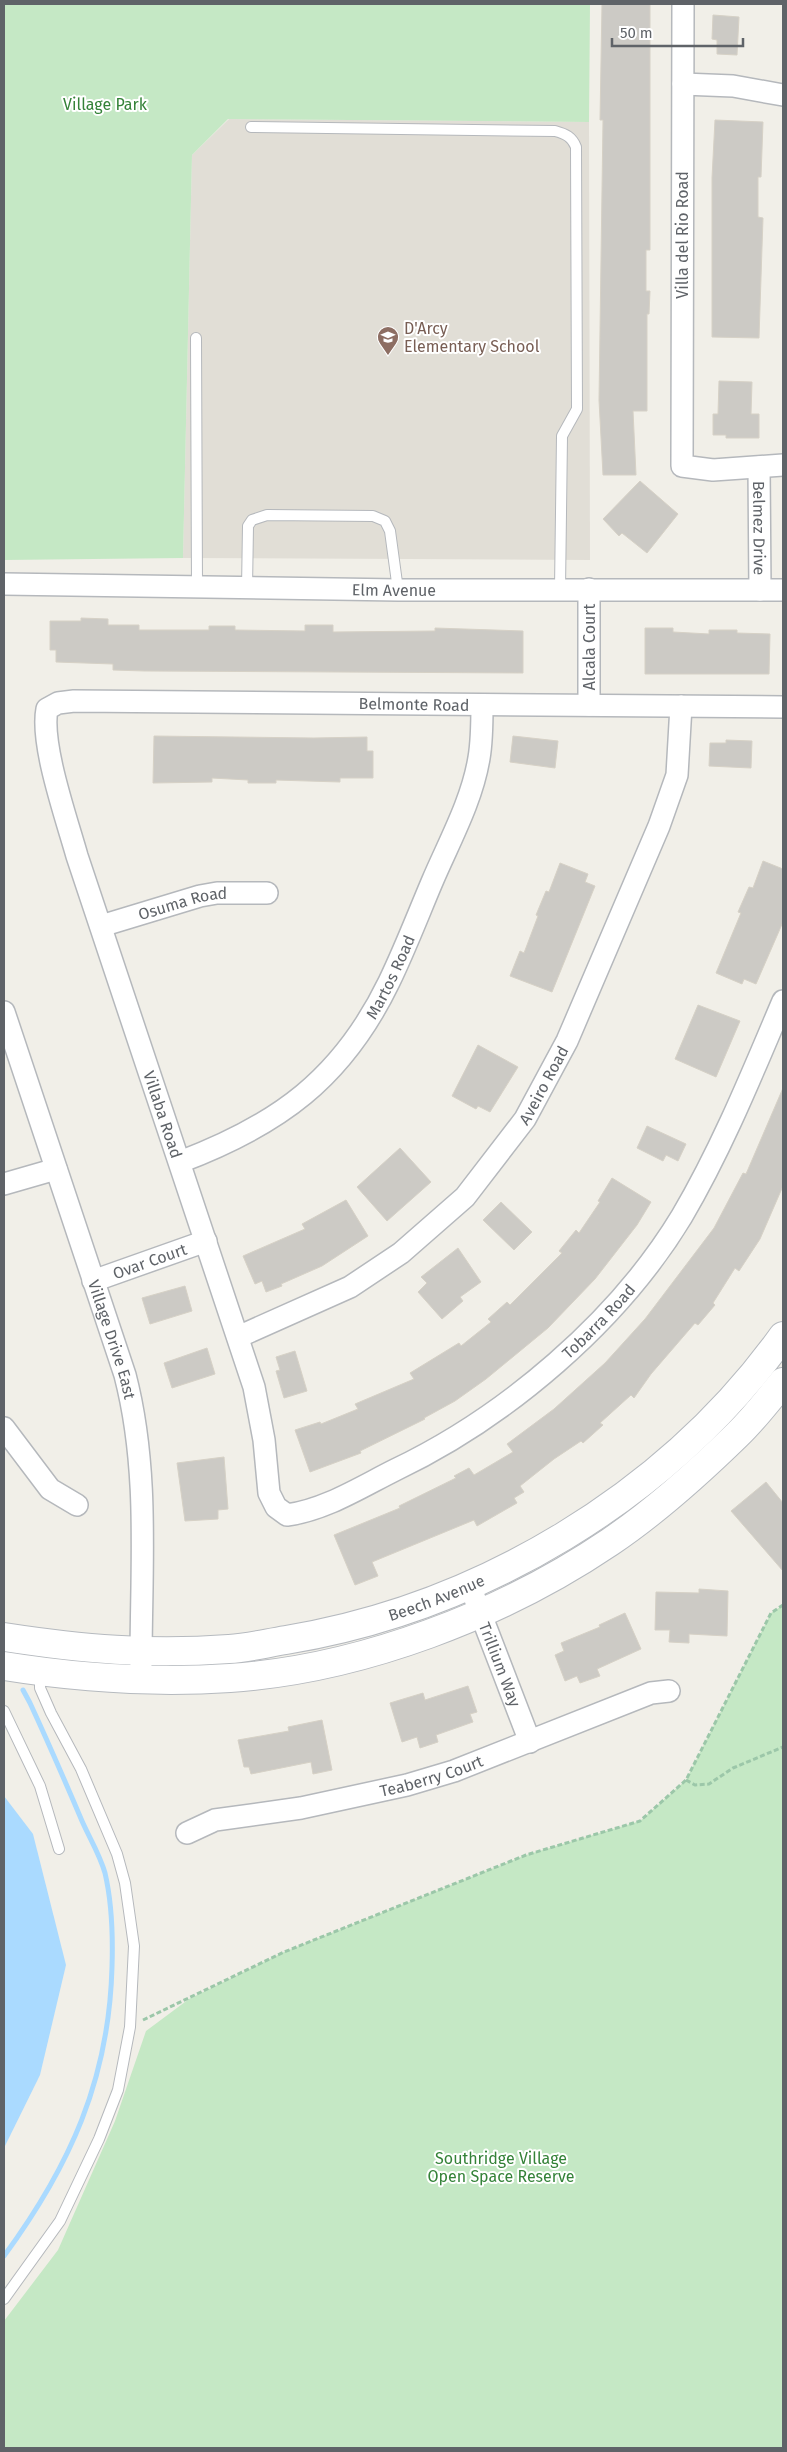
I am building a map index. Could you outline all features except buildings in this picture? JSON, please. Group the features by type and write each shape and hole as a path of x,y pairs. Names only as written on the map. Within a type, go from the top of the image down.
{"street":[{"name":"Villa del Rio Road","path":"683,4 682,466 713,470 759,467"},
{"path":"683,84 733,86 783,95"},
{"path":"759,467 783,466"},
{"name":"Belmez Drive","path":"759,467 760,590"},
{"name":"Elm Avenue","path":"4,584 398,590 783,590"},
{"name":"Alcala Court","path":"589,589 589,705"},
{"name":"Belmonte Road","path":"47,709 58,703 74,701 783,706"},
{"name":"Martos Road","path":"180,1162 228,1143 279,1114 321,1079 339,1060 362,1028 389,982 470,792 479,758 482,705"},
{"name":"Aveiro Road","path":"238,1336 336,1294 402,1252 464,1197 525,1118 567,1041 659,826 677,775 681,706"},
{"name":"Villaba Road","path":"47,709 46,731 58,788 77,856 254,1387 268,1468 269,1493 276,1507 287,1515"},
{"name":"Osuma Road","path":"100,926 200,896 217,893 267,893"},
{"name":"Tobarra Road","path":"287,1515 305,1512 342,1496 409,1464 463,1432 527,1387 617,1302 666,1241 696,1190 727,1130 783,1001"},
{"name":"Village Drive East","path":"4,1012 125,1375 138,1440 142,1519 141,1681"},
{"path":"4,1184 56,1169"},
{"name":"Ovar Court","path":"93,1281 206,1241"},
{"name":"Beech Avenue","path":"4,1637 70,1647 141,1652 231,1649 326,1633 425,1604 495,1575 591,1520 669,1460 732,1398 783,1336"},
{"name":"Beech Avenue","path":"4,1666 40,1672 141,1681 232,1678 304,1668 365,1654 480,1613 549,1579 618,1536 678,1490 739,1433 783,1382"},
{"path":"4,1428 50,1489 63,1499 77,1505"},
{"name":"Trillium Way","path":"470,1586 530,1742"},
{"name":"Teaberry Court","path":"187,1833 216,1820 301,1808 407,1785 454,1771 651,1693 669,1691"}],"lane":[{"path":"251,128 555,131 569,136 573,140 576,147 576,409 562,436 560,589"},
{"path":"196,338 197,587"},
{"path":"247,588 248,526 259,516 373,516 385,521 390,531 398,590"},
{"path":"4,2299 60,2221 100,2139 118,2090 130,2027 134,1946 126,1882 117,1854 81,1769 40,1688 40,1672"},
{"path":"4,1711 40,1786 59,1849"}],"path":[{"path":"130,2027 284,1952 526,1855 640,1821 686,1780 771,1613 783,1606"},
{"path":"686,1780 695,1785 708,1784 733,1768 783,1747"}],"shaded area":[{"name":"D'Arcy Elementary School","path":"229,119 589,122 590,560 183,558 192,155"}],"green space":[{"name":"Village Park","path":"4,4 590,4 589,122 228,119 192,155 183,558 4,560"},
{"name":"Southridge Village Open Space Reserve","path":"783,1605 783,2448 4,2448 4,2321 58,2250 115,2121 146,2031 189,1999 284,1952 526,1855 640,1821 686,1780 771,1613"}],"water":[{"path":"4,1796 33,1834 66,1965 40,2075 4,2148"}],"waterway":[{"path":"4,2256 48,2189 82,2120 94,2084 103,2047 109,2008 112,1967 111,1908 103,1866 23,1690"}],"place":[{"name":"D'Arcy Elementary School","path":"388,356"}]}
